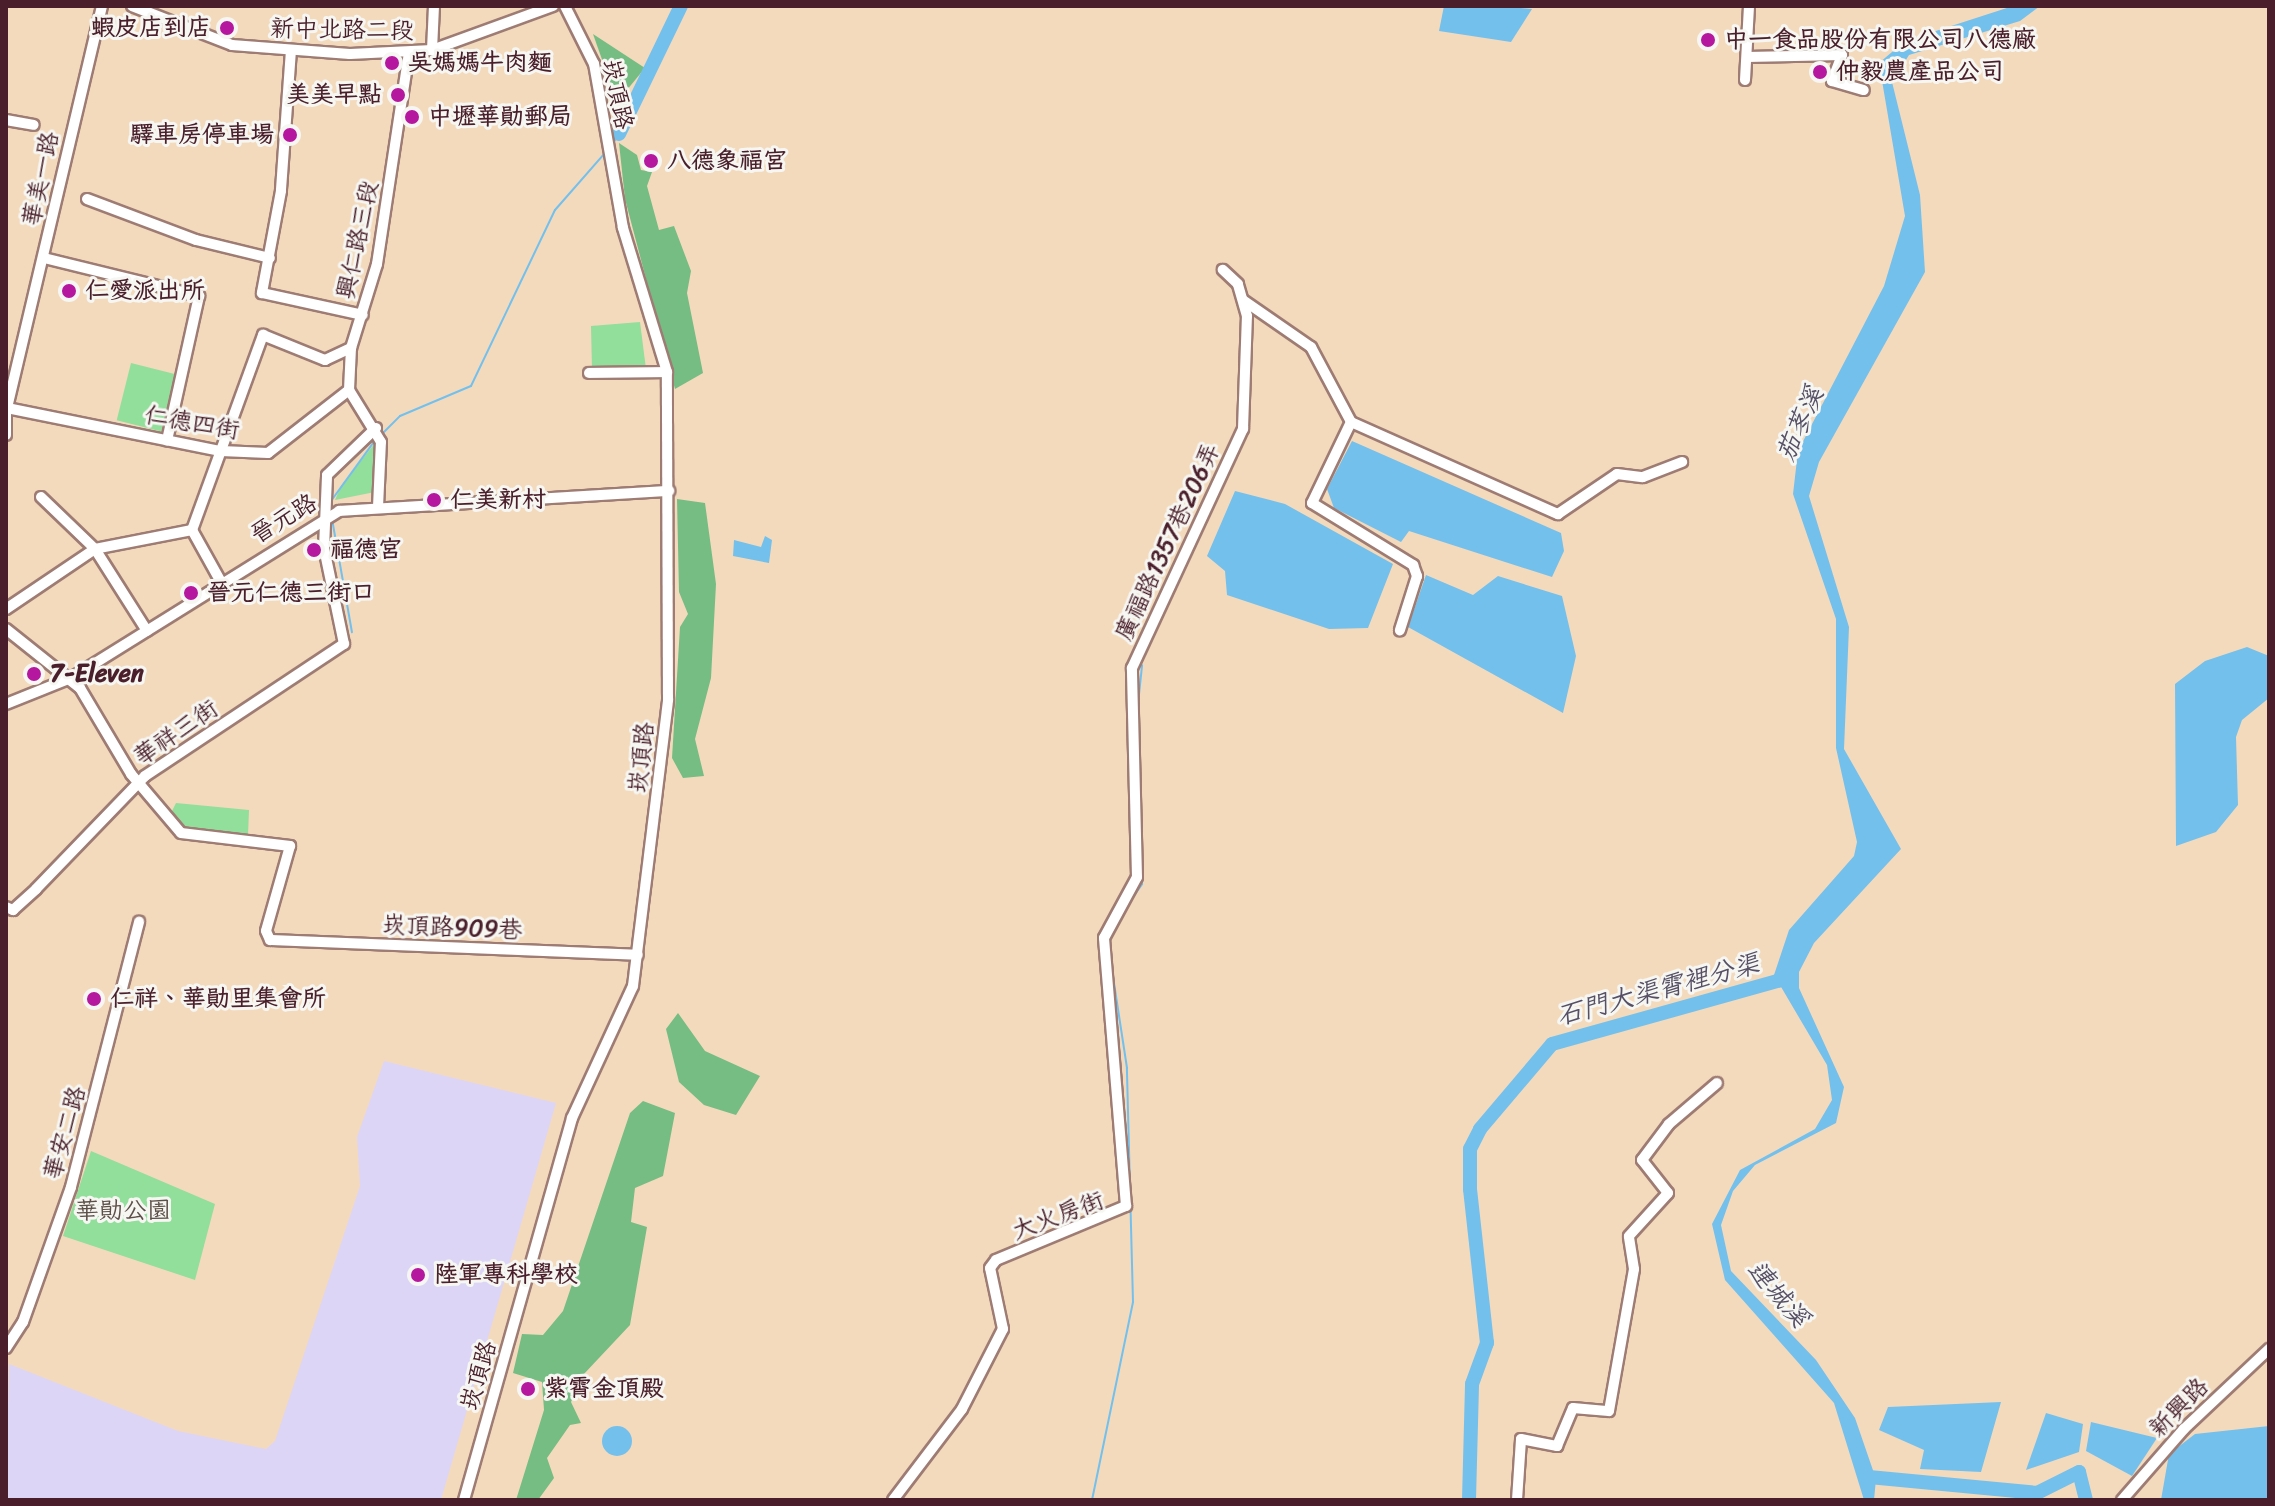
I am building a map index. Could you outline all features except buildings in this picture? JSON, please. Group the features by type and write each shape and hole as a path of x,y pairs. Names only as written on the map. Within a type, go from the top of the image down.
{"street":[{"name":"華美一路","path":"6,435 7,410 102,6"},
{"name":"新中北路二段","path":"132,6 154,10 213,40 291,50 409,52 432,50 553,6"},
{"path":"432,50 434,6"},
{"name":"崁頂路","path":"464,1500 572,1118 623,1021 638,955 666,724 667,372 623,228 594,64 565,6"},
{"path":"1745,80 1749,6"},
{"path":"291,50 270,258 262,293 363,315"},
{"name":"興仁路三段","path":"349,390 351,348 363,315 409,52"},
{"path":"1747,57 1842,55 1832,81 1864,90"},
{"path":"6,120 34,125"},
{"path":"87,199 196,240 270,258"},
{"path":"44,258 199,296 167,440"},
{"name":"廣福路1357巷206弄","path":"1115,1069 1104,938 1137,877 1132,668 1243,429 1250,343 1243,300 1223,270"},
{"path":"1243,300 1311,347 1351,422 1565,515 1617,474 1643,477 1682,462"},
{"path":"221,582 192,530 263,335 325,360 351,348"},
{"path":"589,373 667,372"},
{"path":"349,390 376,428 378,507"},
{"name":"仁德四街","path":"7,410 221,451 268,453 349,390"},
{"path":"1351,422 1312,503 1413,565 1400,630"},
{"path":"323,517 327,475 376,428"},
{"name":"晉元路","path":"6,704 71,678 323,517 378,507 669,491"},
{"path":"41,497 95,549 147,631"},
{"name":"華祥三街","path":"10,908 139,783 344,644 323,517"},
{"path":"6,609 95,549 192,530"},
{"path":"6,629 71,678 139,783"},
{"name":"崁頂路909巷","path":"139,783 181,833 290,846 265,936 303,944 638,955"},
{"name":"華安二路","path":"6,1348 23,1322 71,1187 139,922"},
{"name":"大火房街","path":"893,1500 962,1409 1003,1329 990,1268 996,1260 1126,1206 1115,1069"},
{"path":"1517,1500 1521,1439 1557,1446 1573,1408 1609,1411 1634,1269 1629,1236 1668,1193 1642,1160 1669,1124 1717,1083"},
{"name":"新興路","path":"2122,1500 2200,1412 2269,1349"}],"shaded area":[{"name":"陸軍專科學校","path":"384,1061 556,1103 441,1500 6,1500 9,1364 178,1431 266,1449 275,1441 360,1186 357,1137"}],"green space":[{"path":"593,34 645,68 617,102"},
{"path":"619,143 637,155 641,170 652,172 647,186 659,230 674,226 691,271 687,293 703,373 675,389 625,199"},
{"path":"640,322 646,369 592,370 591,326"},
{"path":"131,363 176,374 161,431 117,420"},
{"path":"375,443 375,492 335,500 341,486"},
{"path":"677,499 705,503 716,584 711,678 695,739 704,776 683,778 672,758 680,627 688,614 679,592"},
{"path":"176,803 249,810 248,836 186,831 170,815"},
{"path":"678,1013 705,1051 760,1076 736,1115 704,1105 679,1082 666,1029"},
{"path":"643,1101 675,1113 663,1176 635,1188 631,1222 647,1227 630,1325 583,1375 571,1402 581,1423 570,1425 547,1458 554,1478 538,1500 516,1500 544,1410 542,1382 513,1373 522,1334 543,1335 563,1311 630,1113"},
{"name":"華勛公園","path":"91,1151 215,1204 195,1280 63,1236"}],"water":[{"path":"1444,6 1532,9 1511,42 1439,31"},
{"path":"2013,6 2040,6 2020,21 1909,55 1892,82 1920,195 1925,272 1819,462 1809,496 1849,627 1844,749 1901,849 1814,943 1799,972 1799,988 1844,1087 1836,1123 1755,1165 1733,1191 1721,1225 1731,1271 1816,1360 1855,1418 1876,1479 1874,1500 1864,1500 1834,1403 1725,1280 1712,1224 1740,1170 1815,1129 1832,1100 1827,1065 1774,975 1789,930 1854,856 1857,842 1836,748 1836,619 1793,494 1798,451 1884,286 1905,216 1879,63 1905,41"},
{"path":"1352,441 1561,533 1564,551 1552,577 1409,531 1401,542 1334,508 1327,489"},
{"path":"1235,491 1285,504 1393,564 1368,628 1329,629 1227,595 1225,571 1207,556"},
{"path":"765,536 772,540 769,563 733,556 734,540 761,547"},
{"path":"1426,575 1473,595 1498,576 1562,596 1576,656 1563,713 1408,627"},
{"path":"2247,647 2269,656 2269,698 2242,720 2236,737 2238,805 2216,832 2176,846 2175,684 2205,661"},
{"path":"2001,1402 1981,1472 1920,1469 1924,1450 1879,1430 1888,1407"},
{"path":"2046,1413 2083,1424 2079,1452 2026,1470"},
{"path":"2091,1422 2157,1438 2132,1476 2086,1451"},
{"path":"617,1426 628,1430 632,1441 628,1452 617,1456 606,1452 602,1441 606,1430"},
{"path":"2269,1426 2269,1500 2161,1500 2169,1454 2195,1434"}],"waterway":[{"path":"619,134 681,6"},
{"path":"613,143 619,134"},
{"path":"381,435 400,416 471,386 555,210 604,154"},
{"path":"331,501 376,439"},
{"path":"332,519 352,632"},
{"path":"1138,704 1142,665"},
{"path":"1126,907 1142,884 1139,754"},
{"path":"1092,1500 1133,1302 1127,1068 1111,963"},
{"name":"石門大渠霄裡分渠","path":"1469,1500 1472,1384 1487,1343 1470,1189 1470,1149 1480,1129 1552,1044 1785,979"},
{"path":"1869,1477 2037,1493 2079,1472 2086,1500"}],"place":[{"name":"蝦皮店到店","path":"227,28"},
{"name":"中一食品股份有限公司八德廠","path":"1708,40"},
{"name":"吳媽媽牛肉麵","path":"392,63"},
{"name":"仲毅農產品公司","path":"1820,72"},
{"name":"美美早點","path":"398,95"},
{"name":"中壢華勛郵局","path":"412,117"},
{"name":"驛車房停車場","path":"290,135"},
{"name":"八德象福宮","path":"651,161"},
{"name":"仁愛派出所","path":"69,291"},
{"name":"仁美新村","path":"434,500"},
{"name":"福德宮","path":"314,550"},
{"name":"晉元仁德三街口","path":"191,593"},
{"name":"7-Eleven","path":"34,674"},
{"name":"仁祥、華勛里集會所","path":"94,999"},
{"name":"陸軍專科學校","path":"418,1275"},
{"name":"紫霄金頂殿","path":"528,1389"}],"water label":[{"name":"茄苳溪","path":"1800,424"},
{"name":"連城溪","path":"1778,1294"}]}
